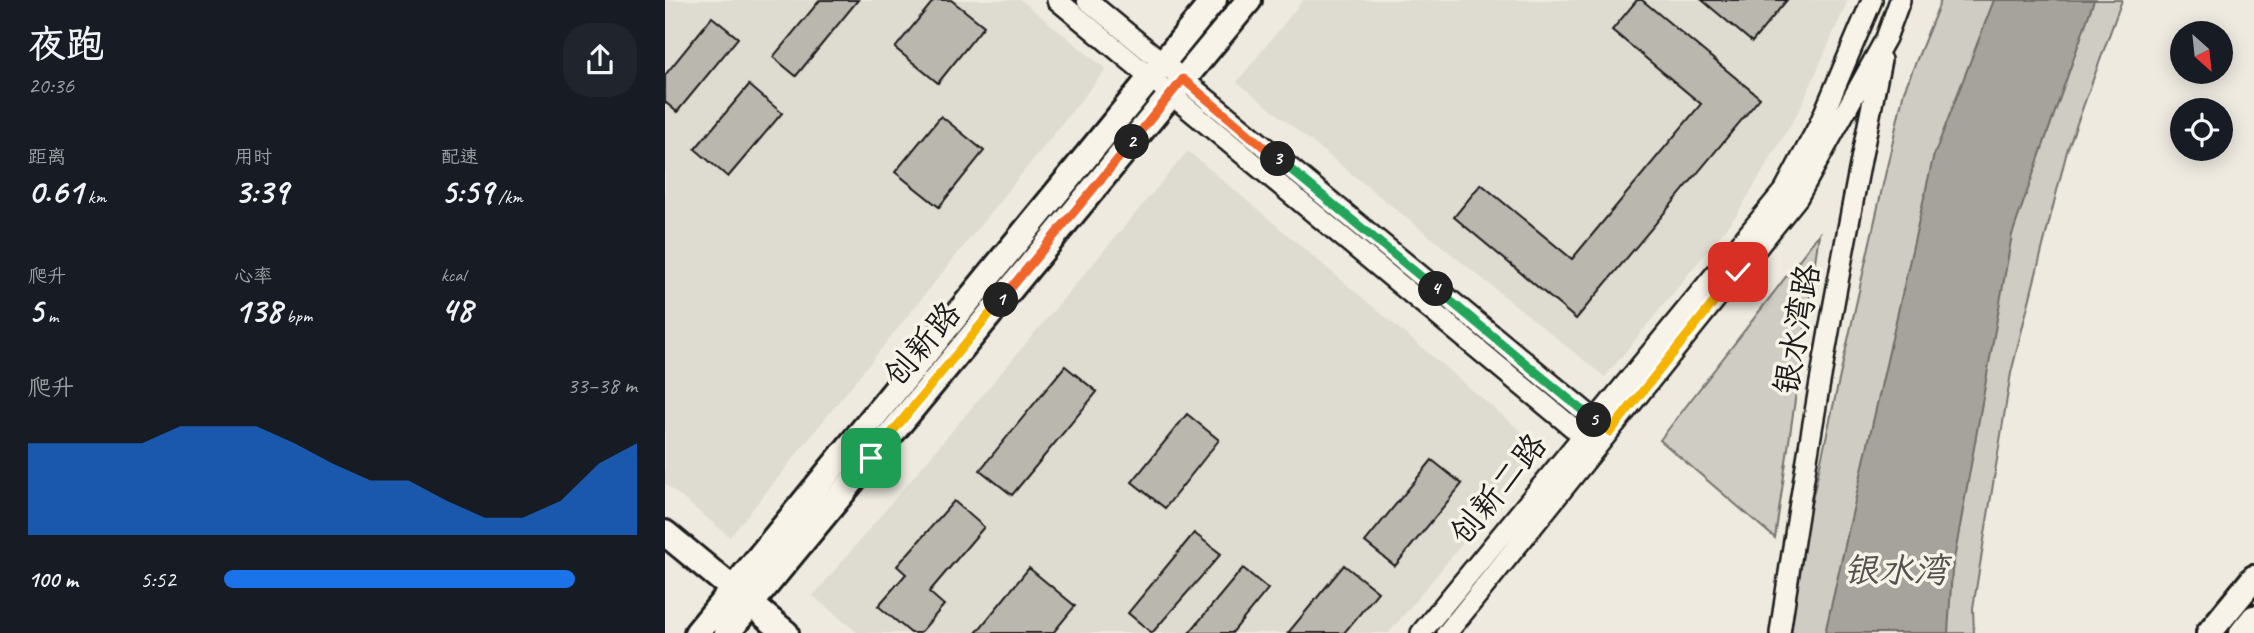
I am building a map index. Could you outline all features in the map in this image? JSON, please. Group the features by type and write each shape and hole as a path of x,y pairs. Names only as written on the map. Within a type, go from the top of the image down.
{"main road":[{"name":"创新路","path":"735,609 1156,69 1214,0"},
{"name":"创新路","path":"697,633 735,609 1249,0"},
{"path":"665,533 735,609 761,633"},
{"path":"665,555 735,609 786,633"},
{"path":"2210,633 2254,578"},
{"path":"2242,633 2254,618"}],"street":[{"path":"1057,0 1156,69"},
{"path":"1087,0 1156,69 1590,442"},
{"name":"创新二路","path":"1447,633 1785,189 1819,125 1873,0"},
{"name":"创新二路","path":"1602,426 1798,197 1886,38 1900,0"},
{"name":"银水湾路","path":"1780,633 1799,502 1842,255 1886,38"},
{"path":"1177,87 1602,426"},
{"name":"创新二路","path":"1421,633 1590,442"}],"shaded area":[{"path":"665,0 1021,0 1106,69 730,537 665,484"},
{"path":"1303,0 1848,0 1801,107 1738,213 1605,377 1237,82"},
{"path":"1941,0 2122,0 2067,151 2011,373 1973,608 1974,633 1790,633 1788,607 1904,91"},
{"path":"1188,151 1541,448 1389,633 858,633 813,596"},
{"path":"1819,234 1775,538 1660,440"}],"water":[{"name":"银水湾","path":"1994,0 2094,0 2012,235 1952,571 1948,633 1825,633 1933,158"}],"building":[{"path":"820,0 858,0 796,76 773,57"},
{"path":"934,0 951,0 984,26 938,83 895,48"},
{"path":"1637,0 1642,0 1760,98 1576,319 1454,217 1481,184 1572,259 1701,104 1612,30"},
{"path":"1702,0 1787,0 1752,42"},
{"path":"712,17 738,38 677,112 665,102 665,75"},
{"path":"749,85 782,113 728,177 695,149"},
{"path":"941,116 984,151 939,207 895,172"},
{"path":"1065,366 1097,392 1012,495 980,470"},
{"path":"1187,414 1219,440 1165,508 1132,482"},
{"path":"1432,460 1462,484 1395,566 1365,542"},
{"path":"954,501 984,527 929,592 944,605 920,633 911,633 878,606 906,574 897,566"},
{"path":"1194,533 1221,554 1152,633 1128,613"},
{"path":"1344,565 1378,592 1344,633 1288,633"},
{"path":"1029,568 1075,606 1053,633 976,633"},
{"path":"1243,568 1268,589 1232,633 1189,633"}],"route":[{"path":"871,458 1183,79 1610,432 1738,272"}]}
